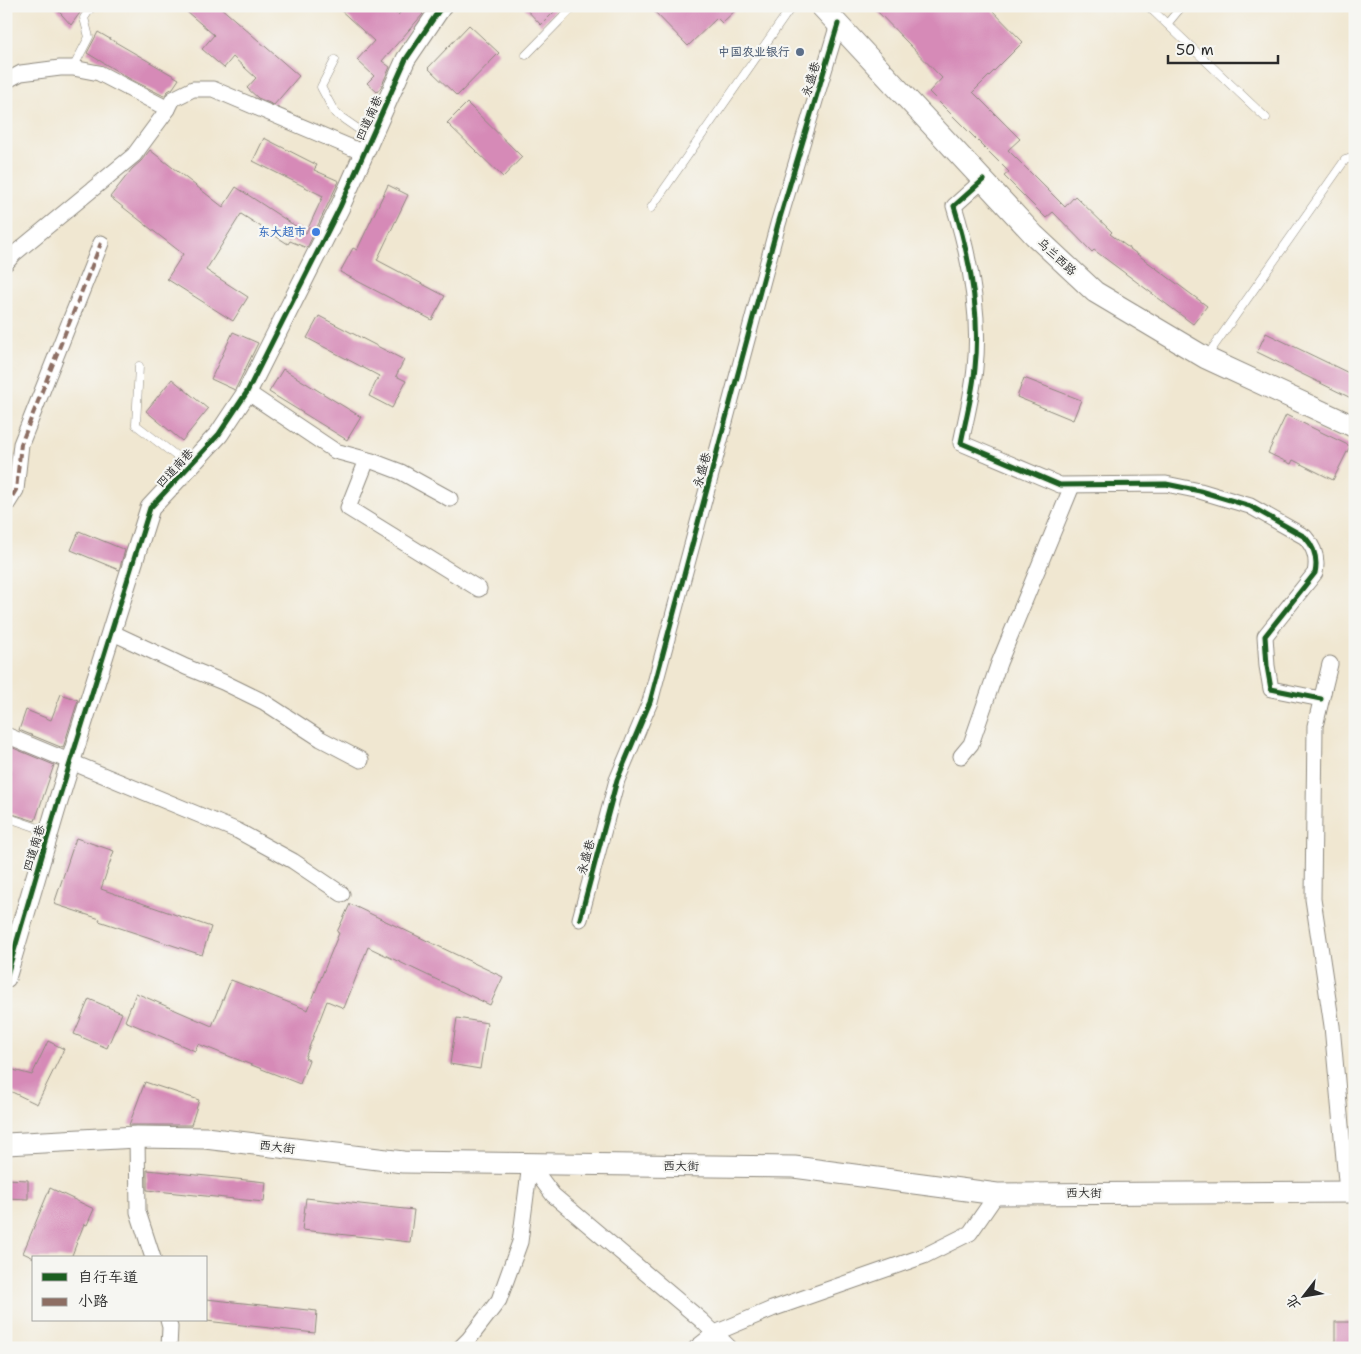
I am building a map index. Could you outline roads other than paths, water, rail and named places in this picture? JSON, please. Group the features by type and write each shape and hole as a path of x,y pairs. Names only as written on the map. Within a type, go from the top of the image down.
{"main road":[{"name":"乌兰西路","path":"831,14 1034,235 1095,292 1206,358 1355,427"},
{"name":"西大街","path":"6,1144 137,1137 204,1138 403,1162 794,1167 997,1194 1351,1192"}],"street":[{"name":"四道南巷","path":"8,968 150,508 219,434 247,392 340,207 406,59 442,6"},
{"name":"永盛巷","path":"580,919 617,780 650,702 719,449 831,14"},
{"path":"6,80 21,73 72,68 99,73 168,109"},
{"path":"6,263 14,254 134,155 168,109 173,99 193,89 213,89 367,145"},
{"path":"983,180 954,206 964,239 972,283 976,340 975,368 961,443 1060,485 1166,484 1200,491 1250,506 1305,537 1315,551 1317,566 1315,573 1265,636 1267,666 1271,688 1321,699"},
{"path":"6,506 16,490 21,444 100,243"},
{"path":"247,392 336,451 401,472 450,499"},
{"path":"367,460 348,508 478,589"},
{"path":"960,756 971,744 999,663 1072,486"},
{"path":"111,632 264,702 320,739 361,760"},
{"path":"1330,664 1315,726 1314,899 1332,1026 1351,1192"},
{"path":"6,735 71,763 142,790 238,832 293,861 342,894"},
{"path":"137,1137 138,1212 152,1256"},
{"path":"530,1164 554,1195 701,1320 730,1348"},
{"path":"460,1348 500,1300 520,1242 530,1164"},
{"path":"696,1348 715,1333 772,1309 924,1256 970,1233 997,1194"},
{"path":"168,1322 169,1348"}],"lane":[{"path":"72,68 89,37 84,18 92,6"},
{"path":"526,55 574,6"},
{"path":"651,208 792,6"},
{"path":"1148,6 1266,118"},
{"path":"1167,24 1182,6"},
{"path":"336,60 321,87 335,113 367,145"},
{"path":"1206,358 1345,160 1354,158"},
{"path":"139,366 136,425 190,466"},
{"path":"6,817 50,832"}],"place":[{"name":"中国农业银行","path":"800,52"},
{"name":"东大超市","path":"316,232"}]}
